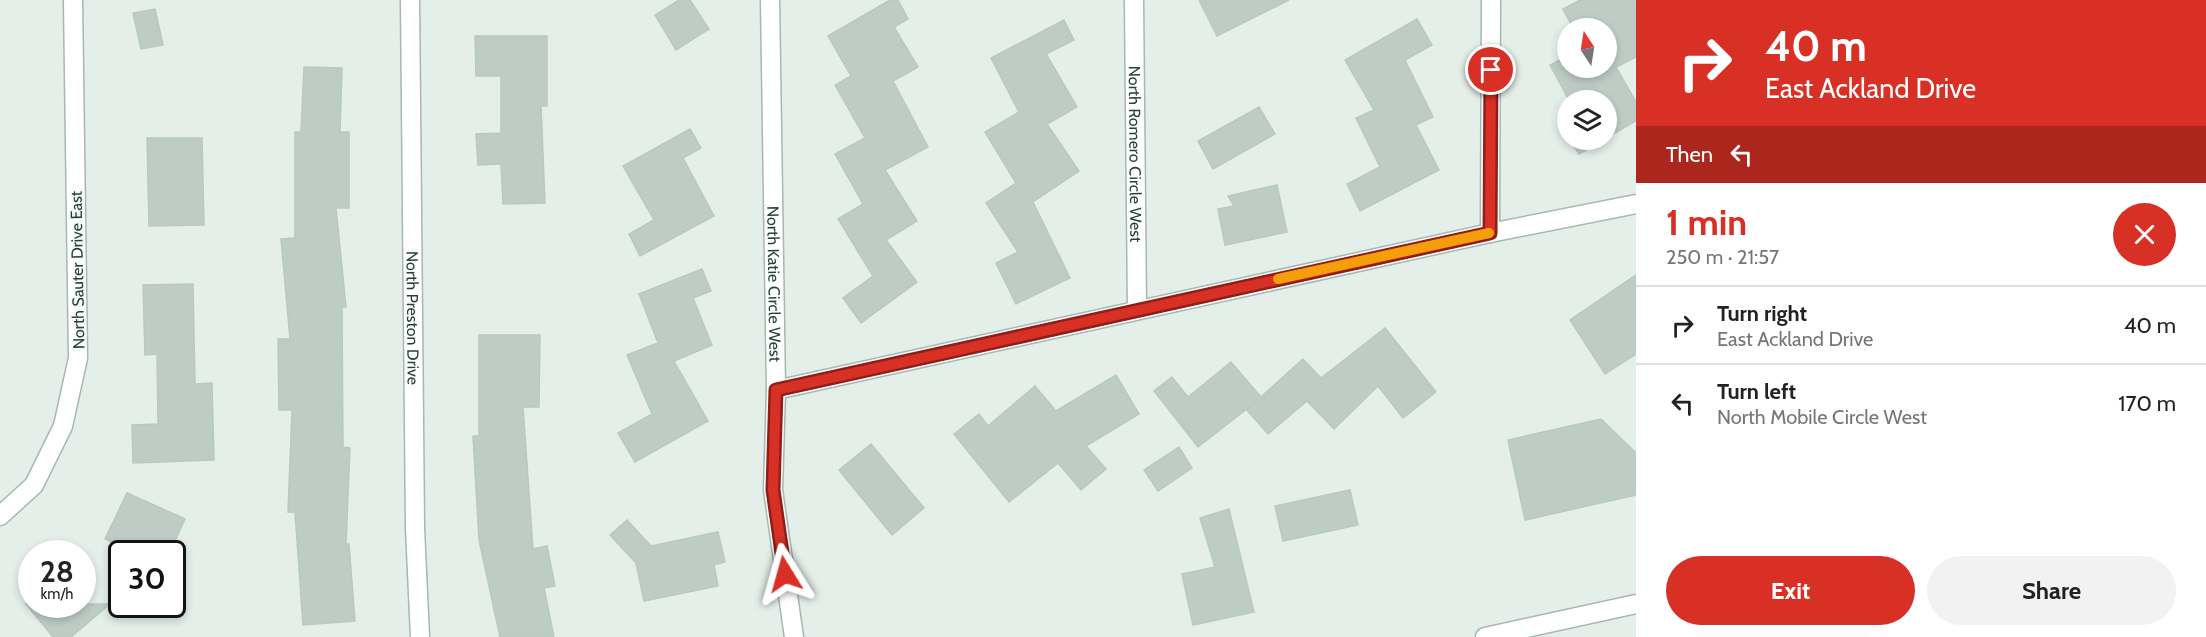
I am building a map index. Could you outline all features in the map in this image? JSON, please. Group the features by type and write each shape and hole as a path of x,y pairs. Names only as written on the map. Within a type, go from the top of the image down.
{"street":[{"name":"North Sauter Drive East","path":"0,516 34,485 63,426 78,358 73,0"},
{"name":"North Preston Drive","path":"410,0 415,528 420,637"},
{"name":"North Katie Circle West","path":"770,0 776,390 773,490 794,637"},
{"name":"North Romero Circle West","path":"1134,0 1137,310"},
{"path":"1490,233 1491,0"},
{"path":"776,390 1490,233 1636,204"},
{"path":"1485,637 1636,604"}],"building":[{"path":"679,0 690,0 709,29 676,50 655,15"},
{"path":"890,0 898,0 908,19 894,27 918,67 893,81 928,147 885,170 917,221 886,240 917,282 861,323 843,298 873,276 838,219 863,204 835,154 865,138 835,85 851,76 828,36"},
{"path":"1199,0 1289,0 1217,36"},
{"path":"1580,0 1636,0 1636,57 1617,66 1617,18 1568,18 1563,9"},
{"path":"155,9 163,45 141,49 133,13"},
{"path":"1417,19 1432,45 1405,60 1433,117 1416,125 1439,170 1360,211 1347,184 1380,167 1356,118 1374,110 1345,60"},
{"path":"1064,20 1074,40 1046,54 1077,107 1047,124 1079,171 1033,202 1070,278 1016,304 996,263 1018,252 986,203 1016,183 985,132 1019,112 991,58"},
{"path":"475,36 547,36 547,106 541,106 545,203 503,204 501,164 478,165 476,134 501,133 501,76 476,76"},
{"path":"1557,62 1557,78 1550,65"},
{"path":"304,67 342,68 340,132 349,132 349,208 336,208 346,307 342,307 343,447 350,448 346,544 349,544 355,621 303,625 295,512 288,512 292,410 279,410 278,339 290,339 281,239 295,238 295,132 301,132"},
{"path":"1617,69 1636,102 1636,121 1617,132 1617,90 1564,90 1557,78 1617,78"},
{"path":"1259,107 1275,134 1213,169 1198,141"},
{"path":"690,129 701,148 683,158 714,216 640,256 629,234 654,220 623,166"},
{"path":"147,138 202,138 204,225 149,226"},
{"path":"1277,185 1287,232 1225,245 1218,209 1234,206 1228,196"},
{"path":"702,269 711,291 693,298 712,345 674,361 708,421 635,462 618,433 652,414 627,355 658,343 639,294"},
{"path":"1636,275 1636,354 1605,374 1570,320"},
{"path":"193,284 195,384 212,383 214,460 133,463 132,425 158,424 157,354 145,355 143,285"},
{"path":"1385,328 1436,392 1403,418 1378,386 1334,429 1307,401 1268,434 1247,410 1257,401 1198,447 1154,391 1172,377 1188,397 1231,362 1261,397 1303,359 1321,378"},
{"path":"479,335 540,335 539,407 523,407 533,549 547,546 555,586 544,588 554,637 500,637 479,540 473,436 479,436"},
{"path":"1116,375 1139,414 1086,446 1106,469 1081,490 1058,463 1009,502 954,434 979,414 988,426 1035,386 1056,411"},
{"path":"1601,419 1636,453 1636,495 1525,520 1508,440"},
{"path":"871,444 924,508 892,535 839,470"},
{"path":"1179,447 1192,468 1158,491 1144,470"},
{"path":"1350,490 1358,525 1283,541 1275,506"},
{"path":"127,493 185,519 175,540 105,539"},
{"path":"1229,509 1254,612 1193,625 1182,574 1215,567 1200,518"},
{"path":"627,520 651,546 718,532 725,562 714,565 718,586 644,601 636,563 610,535"},
{"path":"96,604 108,606 96,616"},
{"path":"37,618 93,618 71,637 53,637"}],"slow traffic":[{"path":"1278,279 1489,233"}],"route":[{"path":"785,574 773,490 776,390 1490,233 1491,70"}]}
